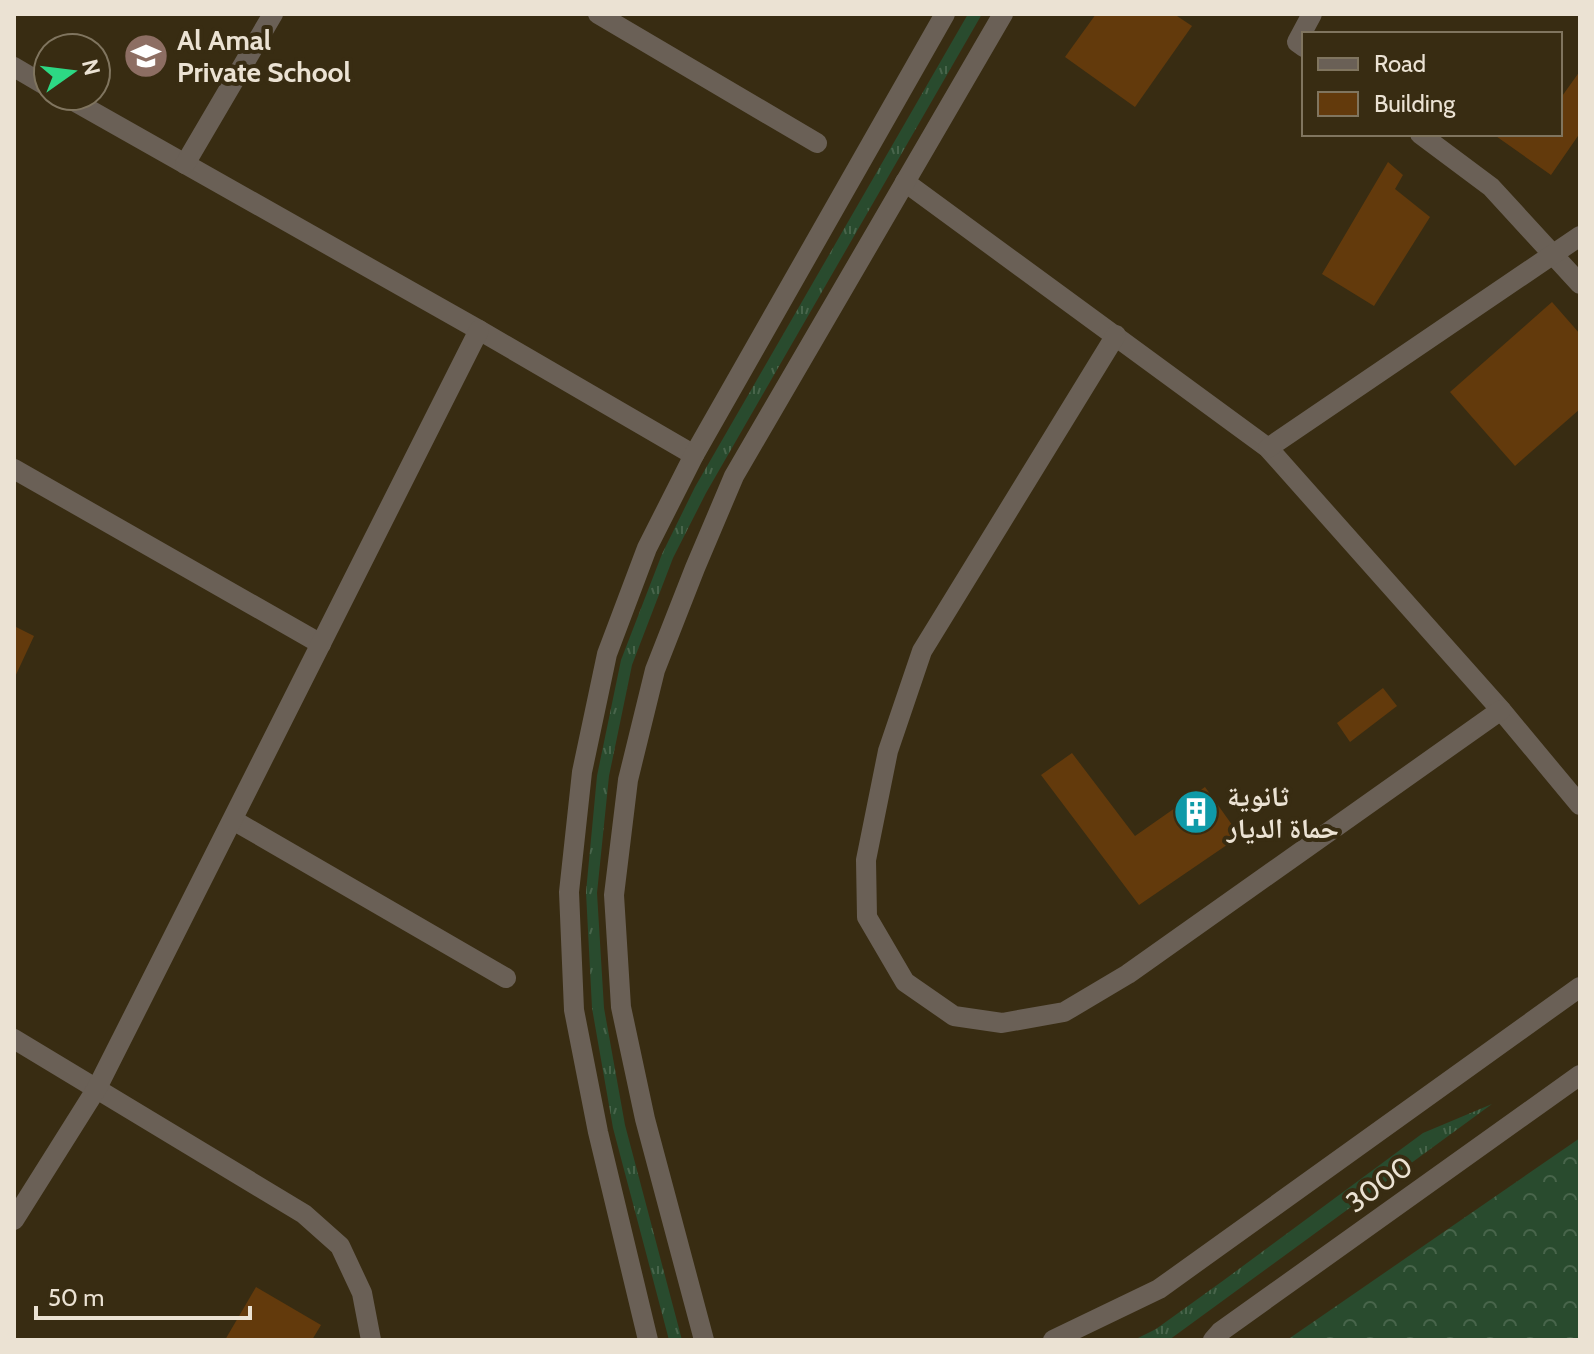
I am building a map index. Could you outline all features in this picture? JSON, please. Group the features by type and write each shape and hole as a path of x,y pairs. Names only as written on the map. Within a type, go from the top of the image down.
{"street":[{"path":"185,164 273,14"},
{"path":"598,14 817,143"},
{"path":"648,1340 598,1132 574,1010 569,892 582,772 607,654 647,548 694,455 945,14"},
{"path":"704,1340 645,1119 621,1007 614,895 628,780 655,670 734,476 1003,14"},
{"path":"1302,32 1312,14"},
{"path":"14,67 32,78"},
{"path":"93,112 694,455"},
{"path":"1423,136 1491,187 1580,284"},
{"path":"905,182 1268,448 1501,710 1580,805"},
{"path":"1268,448 1580,236"},
{"path":"14,1220 97,1088 479,330"},
{"path":"1116,335 922,651 888,751 866,860 867,917 905,982 954,1016 1002,1023 1064,1012 1128,974 1501,710"},
{"path":"14,469 321,644"},
{"path":"233,820 506,978"},
{"path":"1053,1340 1159,1289 1580,987"},
{"path":"14,1039 304,1214 340,1246 362,1293 371,1340"},
{"name":"3000","path":"1213,1340 1580,1075"}],"green space":[{"path":"968,14 982,14 706,493 673,558 632,665 609,776 597,893 604,1008 625,1125 682,1340 669,1340 613,1128 592,1008 586,892 597,776 621,660 662,554 695,487"},
{"path":"1492,1104 1169,1340 1134,1340 1156,1329 1423,1133"},
{"path":"1580,1138 1580,1340 1287,1340"}],"building":[{"path":"1096,14 1174,14 1192,26 1135,107 1065,57"},
{"path":"1580,71 1580,133 1551,175 1496,136 1562,136 1562,96"},
{"path":"1388,162 1403,175 1395,189 1430,217 1374,306 1322,274"},
{"path":"1552,302 1580,334 1580,409 1515,466 1450,392"},
{"path":"14,626 34,636 14,679"},
{"path":"1383,688 1397,706 1350,742 1337,723"},
{"name":"ثانوية حماة الديار","path":"1072,753 1135,836 1205,787 1240,836 1139,905 1041,775"},
{"path":"256,1287 321,1325 312,1340 225,1340"}],"place":[{"name":"Al Amal Private School","path":"146,56"},
{"name":"ثانوية حماة الديار","path":"1196,812"}]}
